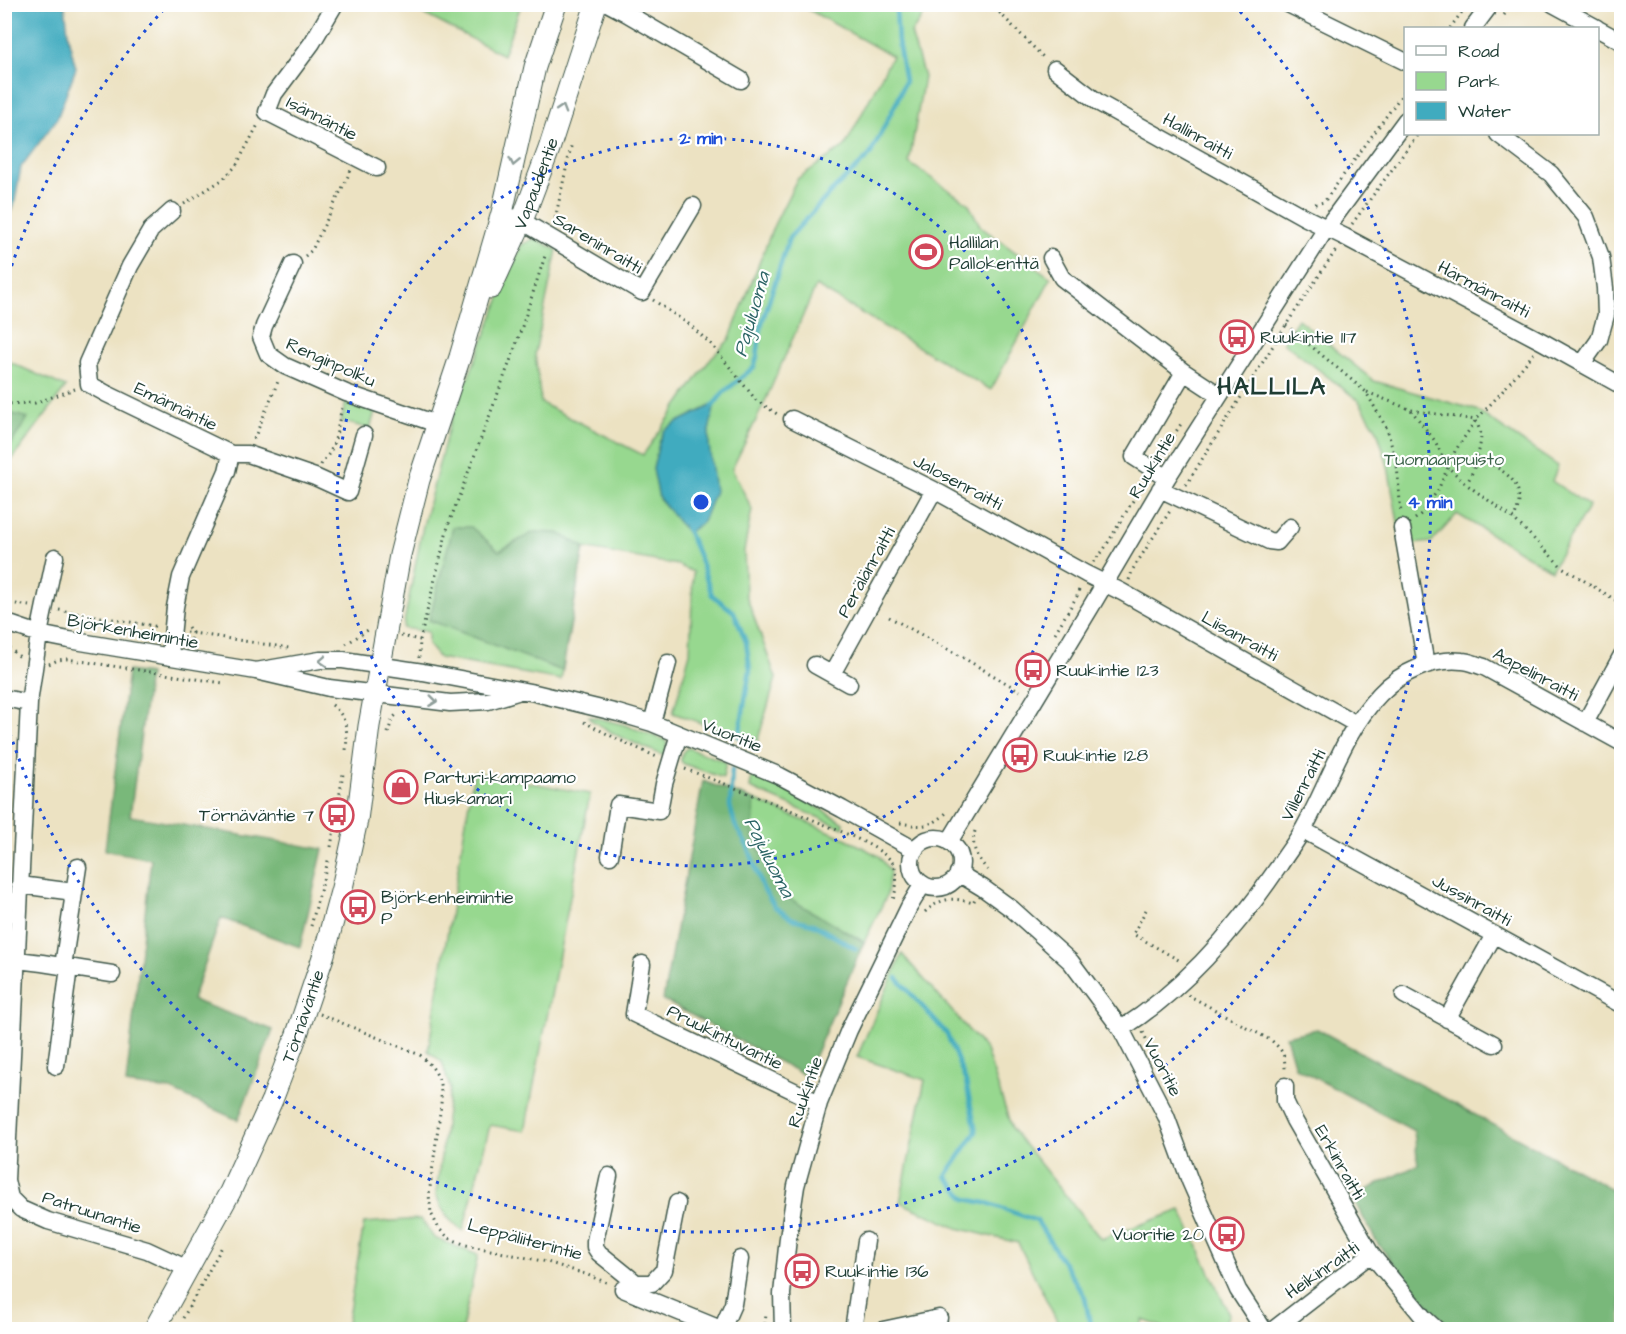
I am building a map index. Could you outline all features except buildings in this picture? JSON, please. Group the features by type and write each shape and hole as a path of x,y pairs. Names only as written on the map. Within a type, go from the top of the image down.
{"main road":[{"name":"Vapaudentie","path":"378,679 400,555 419,480 460,357 502,213 535,67 556,4"},
{"name":"Vapaudentie","path":"460,357 522,221 549,149 596,4"},
{"name":"Törnäväntie","path":"154,1329 230,1192 272,1100 324,954 357,820 369,726 378,679"}],"street":[{"name":"Isännäntie","path":"335,4 312,43 274,94 267,112 377,168"},
{"path":"609,4 741,80"},
{"path":"1287,4 1404,61"},
{"path":"1474,27 1491,4"},
{"path":"1553,4 1593,27"},
{"path":"1599,30 1622,42"},
{"name":"Hallinraitti","path":"1055,69 1099,103 1304,217 1327,227"},
{"name":"Ruukintie","path":"949,842 1163,483 1327,227 1404,123"},
{"path":"1498,135 1551,174 1586,217 1601,256 1606,315 1599,340 1582,364"},
{"path":"642,292 693,206"},
{"path":"89,384 87,363 130,266 152,230 172,211"},
{"name":"Sareninraitti","path":"502,213 522,221 642,292"},
{"name":"Härmänraitti","path":"1327,227 1622,386"},
{"path":"1051,258 1062,278 1184,372 1219,395"},
{"name":"Renginpolku","path":"293,264 264,326 261,337 268,354 285,366 346,393 437,424"},
{"path":"1184,372 1134,458 1152,469 1163,483 1269,541 1277,542 1290,527"},
{"name":"Emännäntie","path":"89,384 240,454 315,477 348,492 364,435"},
{"name":"Jalosenraitti","path":"792,419 934,490 1105,583"},
{"path":"170,656 179,626 175,607 182,577 227,471 240,454"},
{"name":"Perälänraitti","path":"832,674 934,490"},
{"path":"1402,528 1426,664"},
{"name":"Patruunantie","path":"55,557 34,662 29,703 8,1101 6,1180 10,1198 21,1209 48,1221 147,1250 188,1269"},
{"name":"Liisanraitti","path":"1105,583 1356,724"},
{"name":"Björkenheimintie","path":"4,622 39,634 256,671 330,688 378,679"},
{"path":"1585,723 1622,655"},
{"name":"Björkenheimintie","path":"256,671 320,660 343,660 378,679"},
{"name":"Aapelinraitti","path":"1426,664 1444,660 1464,661 1484,667 1622,743"},
{"path":"652,723 668,663"},
{"name":"Villenraitti","path":"1121,1029 1136,1020 1175,988 1223,939 1265,886 1303,830 1356,724 1387,688 1400,677 1426,664"},
{"path":"815,665 849,684"},
{"name":"Vuoritie","path":"378,679 450,703 488,700 521,691"},
{"name":"Vuoritie","path":"378,679 475,681 576,702 652,723 780,776 915,850"},
{"path":"4,698 29,703"},
{"path":"610,856 618,805 659,812 664,784 679,734"},
{"name":"Jussinraitti","path":"1303,830 1622,1005"},
{"path":"934,838 942,838 949,842 955,846 960,859 958,873 946,885 930,887 923,884 917,879 911,864 915,850 920,843 934,838"},
{"path":"56,1066 78,867"},
{"name":"Vuoritie","path":"958,873 1011,909 1071,962 1121,1029 1166,1116 1190,1181 1238,1290 1264,1329"},
{"name":"Ruukintie","path":"783,1329 783,1294 788,1238 796,1186 819,1103 849,1030 909,907 923,884"},
{"path":"21,885 74,892"},
{"path":"1447,1019 1494,935"},
{"path":"17,960 112,974"},
{"name":"Pruukintuvantie","path":"642,964 634,1014 819,1103"},
{"path":"1404,995 1494,1044"},
{"name":"Erkinraitti","path":"1285,1086 1285,1101 1294,1120 1371,1254"},
{"path":"609,1176 595,1246 630,1288 722,1329 733,1305 740,1258"},
{"path":"630,1288 652,1283 664,1270 677,1203"},
{"path":"853,1329 866,1241"},
{"name":"Heikinraitti","path":"1273,1329 1371,1254 1424,1318 1437,1329"},
{"path":"883,1329 939,1318"}],"path":[{"path":"991,4 1055,69"},
{"path":"1451,27 1468,4"},
{"path":"1304,217 1311,206 1324,202 1404,92"},
{"path":"172,211 222,180 236,166 255,128 267,112"},
{"path":"420,640 448,526 515,348 551,238 573,135"},
{"path":"293,264 312,250 357,158"},
{"path":"642,292 690,325 712,345 762,404 792,419"},
{"path":"1286,325 1366,392 1411,410 1476,420"},
{"path":"1402,528 1421,514 1438,490 1455,451 1476,420 1543,342"},
{"path":"240,454 285,366"},
{"path":"4,404 34,403 89,384"},
{"path":"1366,392 1387,429 1397,465 1402,528"},
{"path":"315,477 324,458 329,454 338,430 337,426 346,393"},
{"path":"1411,410 1435,441 1448,467 1466,484 1514,519 1562,567 1622,604"},
{"path":"1055,633 1077,596 1086,574 1103,551 1188,413"},
{"path":"1466,484 1477,456 1481,433 1476,420"},
{"path":"1477,456 1508,475 1517,486 1520,501 1514,519"},
{"path":"4,602 179,626 192,633 294,649"},
{"path":"889,617 1020,692 1024,684"},
{"path":"179,626 192,633"},
{"path":"338,647 366,630 386,634"},
{"path":"184,677 192,633"},
{"path":"420,654 428,659"},
{"path":"34,662 49,664 67,659 230,684"},
{"path":"325,702 333,705 346,722 345,760"},
{"path":"577,719 670,763 854,837 880,852"},
{"path":"310,931 330,852 344,771"},
{"path":"899,823 916,826 929,825 941,819 950,809"},
{"path":"922,914 933,905 946,899 973,903"},
{"path":"1146,910 1132,934 1194,969"},
{"path":"1175,988 1272,1041 1285,1057 1285,1086"},
{"name":"Leppäliiterintie","path":"305,1009 420,1055 433,1067 439,1078 442,1098 429,1196 431,1213 439,1229 449,1238 466,1245 547,1263 630,1288"},
{"path":"799,1295 804,1256"}],"green space":[{"path":"521,4 503,55 406,5"},
{"path":"800,5 930,5 911,33 924,77 909,163 968,203 981,227 1051,278 991,390 816,286 762,408 732,469 752,509 744,551 746,595 776,678 757,743 673,713 690,653 693,572 678,565 584,548 561,680 439,658 428,645 428,632 403,628 423,526 449,426 521,245 535,238 557,250 535,353 541,403 643,455 711,358 729,340 774,225 797,179 845,146 892,56","holes":["714,404 709,430 709,445 688,532 659,498 653,469 664,431"]},
{"name":"Tuomaanpuisto","path":"1298,319 1374,381 1476,410 1558,466 1552,481 1589,506 1551,570 1457,514 1432,542 1402,545 1388,466 1377,430 1359,401 1283,342"},
{"path":"5,360 66,387 5,469"},
{"path":"347,399 376,408 370,429 341,421"},
{"path":"4,412 28,418 5,453"},
{"path":"453,527 471,527 499,551 534,532 558,533 584,547 562,671 429,620"},
{"path":"128,671 149,674 130,816 323,849 300,947 221,918 192,1000 273,1030 238,1120 171,1090 126,1084 151,859 105,850"},
{"path":"589,716 625,725 665,740 667,743 665,754 662,755 616,735 591,720"},
{"path":"688,748 726,762 723,778 684,764 681,761 682,755"},
{"path":"474,772 590,794 525,1131 490,1125 463,1231 446,1215 436,1194 450,1088 442,1062 428,1051"},
{"path":"752,774 801,797 844,823 843,828 750,788"},
{"path":"703,781 754,800 753,838 785,896 864,942 806,1076 663,1000"},
{"path":"754,800 845,838 879,856 890,871 887,895 864,942 785,897 753,838"},
{"path":"902,954 986,1050 1012,1129 1101,1239 1181,1210 1229,1314 1222,1329 1168,1329 1143,1320 1140,1329 1061,1329 1018,1243 957,1228 900,1202 925,1080 857,1057"},
{"path":"1317,1029 1621,1194 1621,1329 1451,1329 1420,1296 1378,1244 1352,1197 1418,1165 1414,1131 1295,1067 1286,1036"},
{"path":"421,1219 434,1238 478,1255 462,1329 346,1329 364,1223"}],"water":[{"path":"5,4 65,5 69,41 76,68 57,119 21,167 14,206 5,221"},
{"path":"715,404 709,431 709,445 715,491 703,522 687,533 659,498 653,469 664,431"}],"waterway":[{"name":"Pajuluoma","path":"712,407 723,393 754,367 761,326 789,238 831,192 870,155 897,101 905,81 898,42 896,8 898,4"},
{"name":"Pajuluoma","path":"686,527 712,595 734,612 746,642 750,669 739,737"},
{"name":"Pajuluoma","path":"732,769 730,806 735,825 749,849 762,887 775,907 793,919 813,924 856,949"},
{"name":"Pajuluoma","path":"897,978 947,1034 966,1082 976,1132 946,1176 966,1199 990,1204 1037,1221 1085,1297 1091,1330"}],"place":[{"name":"Hallilan Pallokenttä","path":"926,252"},
{"name":"Ruukintie 117","path":"1237,337"},
{"name":"Ruukintie 123","path":"1033,670"},
{"name":"Ruukintie 128","path":"1020,755"},
{"name":"Parturi-kampaamo Hiuskamari","path":"401,787"},
{"name":"Törnäväntie 7","path":"337,815"},
{"name":"Björkenheimintie P","path":"358,907"},
{"name":"Vuoritie 20","path":"1227,1234"},
{"name":"Ruukintie 136","path":"802,1271"}],"district":[{"name":"HALLILA","path":"1272,386"}]}
